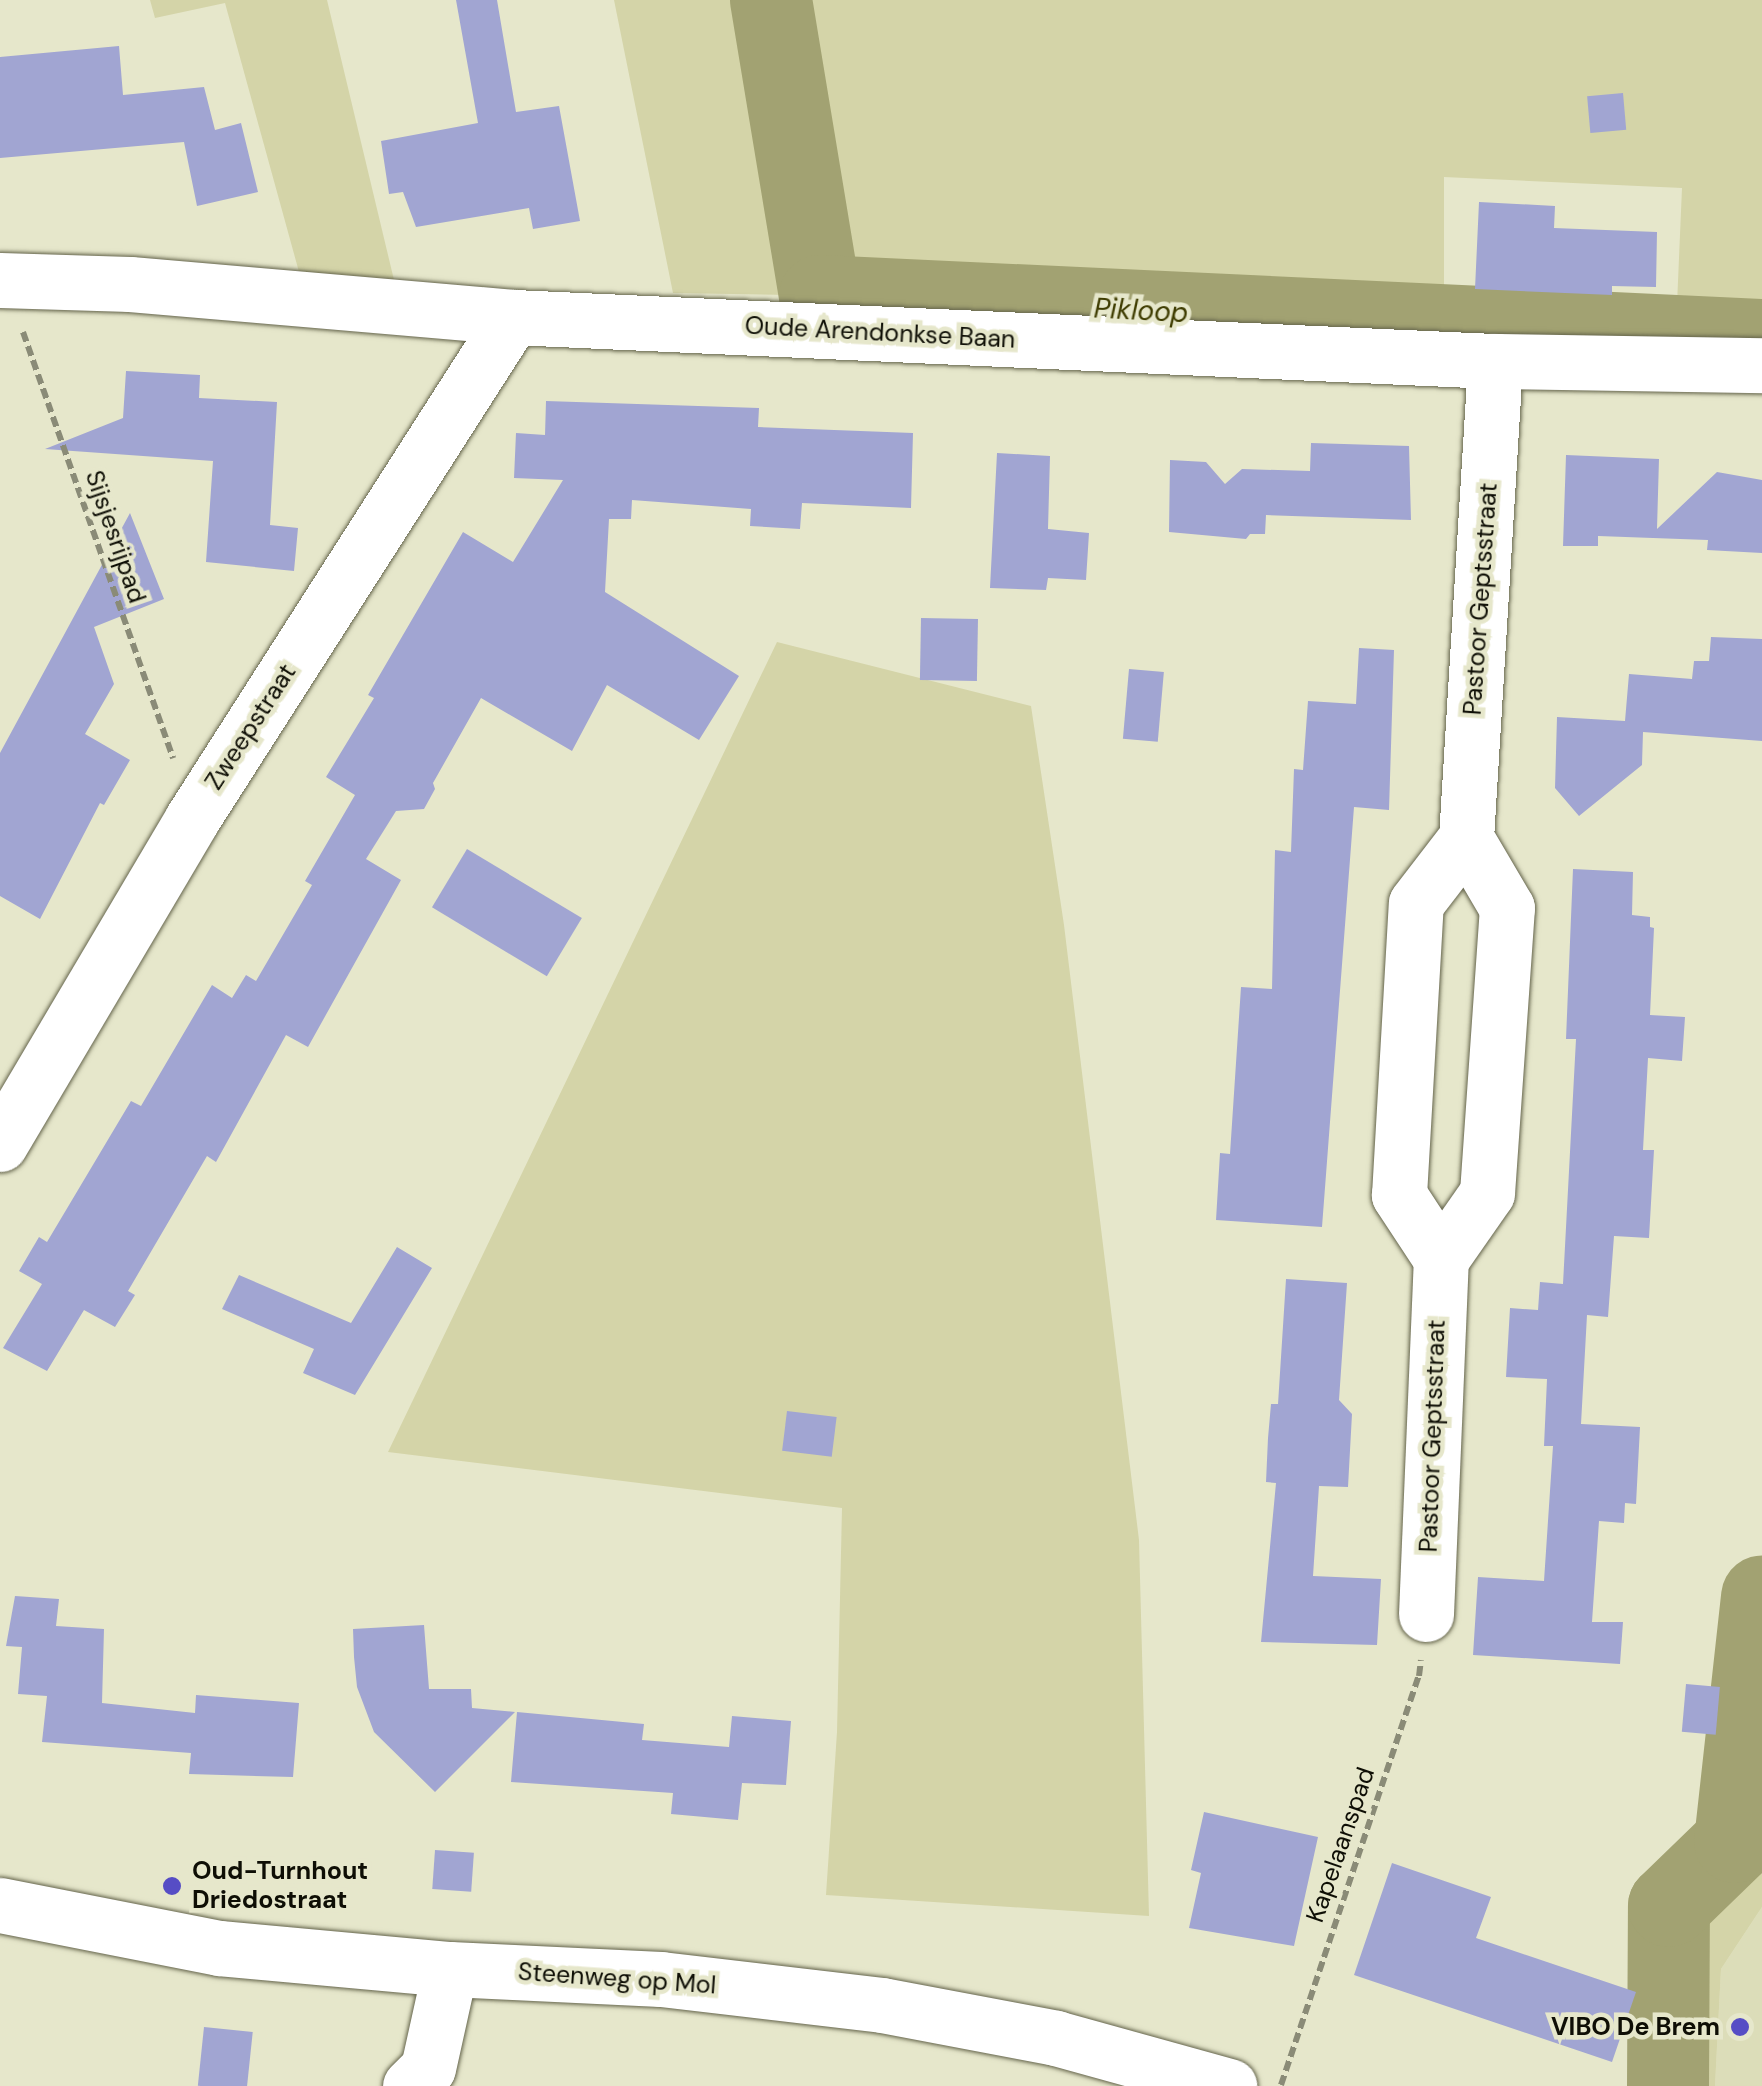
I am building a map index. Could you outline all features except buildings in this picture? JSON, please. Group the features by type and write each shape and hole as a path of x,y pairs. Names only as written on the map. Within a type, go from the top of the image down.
{"street":[{"name":"Oude Arendonkse Baan","path":"3,280 130,284 513,317 1496,360 1762,364"},
{"name":"Zweepstraat","path":"0,1144 192,819 513,317"},
{"name":"Pastoor Geptsstraat","path":"1466,838 1496,360"},
{"path":"1466,838 1507,908 1487,1193 1440,1258 1399,1195 1416,903 1466,838"},
{"name":"Pastoor Geptsstraat","path":"1426,1614 1440,1258"},
{"name":"Steenweg op Mol","path":"0,1905 219,1948 450,1968 661,1979 882,2006 1056,2038 1229,2086"},
{"path":"410,2086 428,2068 450,1968"}],"path":[{"name":"Sijsjesrijpad","path":"3,280 192,819"},
{"name":"Kapelaanspad","path":"1280,2086 1420,1676 1426,1614"}],"shaded area":[{"path":"150,0 327,0 394,280 299,272 225,3 155,18"},
{"path":"614,0 1762,0 1762,330 1676,328 1682,188 1444,177 1444,311 852,279 791,295 673,293"},
{"path":"777,642 1031,706 1064,925 1139,1540 1149,1916 826,1895 837,1732 842,1508 388,1452"},
{"path":"1762,1565 1762,1907 1721,1969 1715,2086 1668,2086 1669,1906 1735,1842"},
{"name":"VIBO De Brem","path":"1762,1907 1762,2086 1715,2086 1721,1969"}],"waterway":[{"name":"Pikloop","path":"771,0 820,296 1762,340"},
{"name":"Pikloop","path":"1668,2086 1669,1906 1735,1842 1762,1596"}],"place":[{"name":"Oud-Turnhout Driedostraat","path":"172,1886"},
{"name":"VIBO De Brem","path":"1740,2027"}]}
